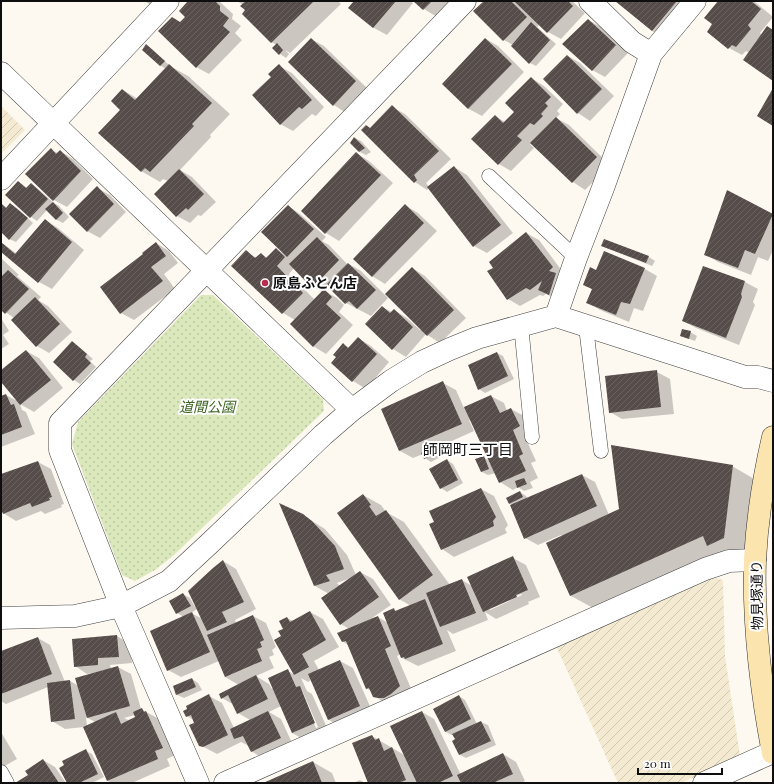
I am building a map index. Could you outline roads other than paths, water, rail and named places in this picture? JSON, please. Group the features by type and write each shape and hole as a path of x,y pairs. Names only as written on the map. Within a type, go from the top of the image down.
{"street":[{"path":"1,179 168,1"},
{"path":"198,783 121,606 60,450 60,423 465,1"},
{"path":"590,1 632,42 651,54"},
{"path":"556,316 651,54 695,1"},
{"path":"1,73 352,410"},
{"path":"1,618 75,616 121,606 169,580 323,435 352,410 391,381 422,362 477,338 556,316 745,377 758,377 773,381"},
{"name":"物見塚通り","path":"773,438 760,512 755,560 758,639 762,686 773,752"},
{"path":"225,783 705,569 729,561 755,560"},
{"path":"704,783 773,752"}],"lane":[{"path":"489,176 576,258"},
{"path":"521,325 532,437"},
{"path":"586,326 601,451"},
{"path":"1,772 7,783"}],"place":[{"name":"原島ふとん店","path":"265,283"}],"district":[{"name":"師岡町三丁目","path":"468,450"}],"park label":[{"name":"道間公園","path":"207,407"}]}
